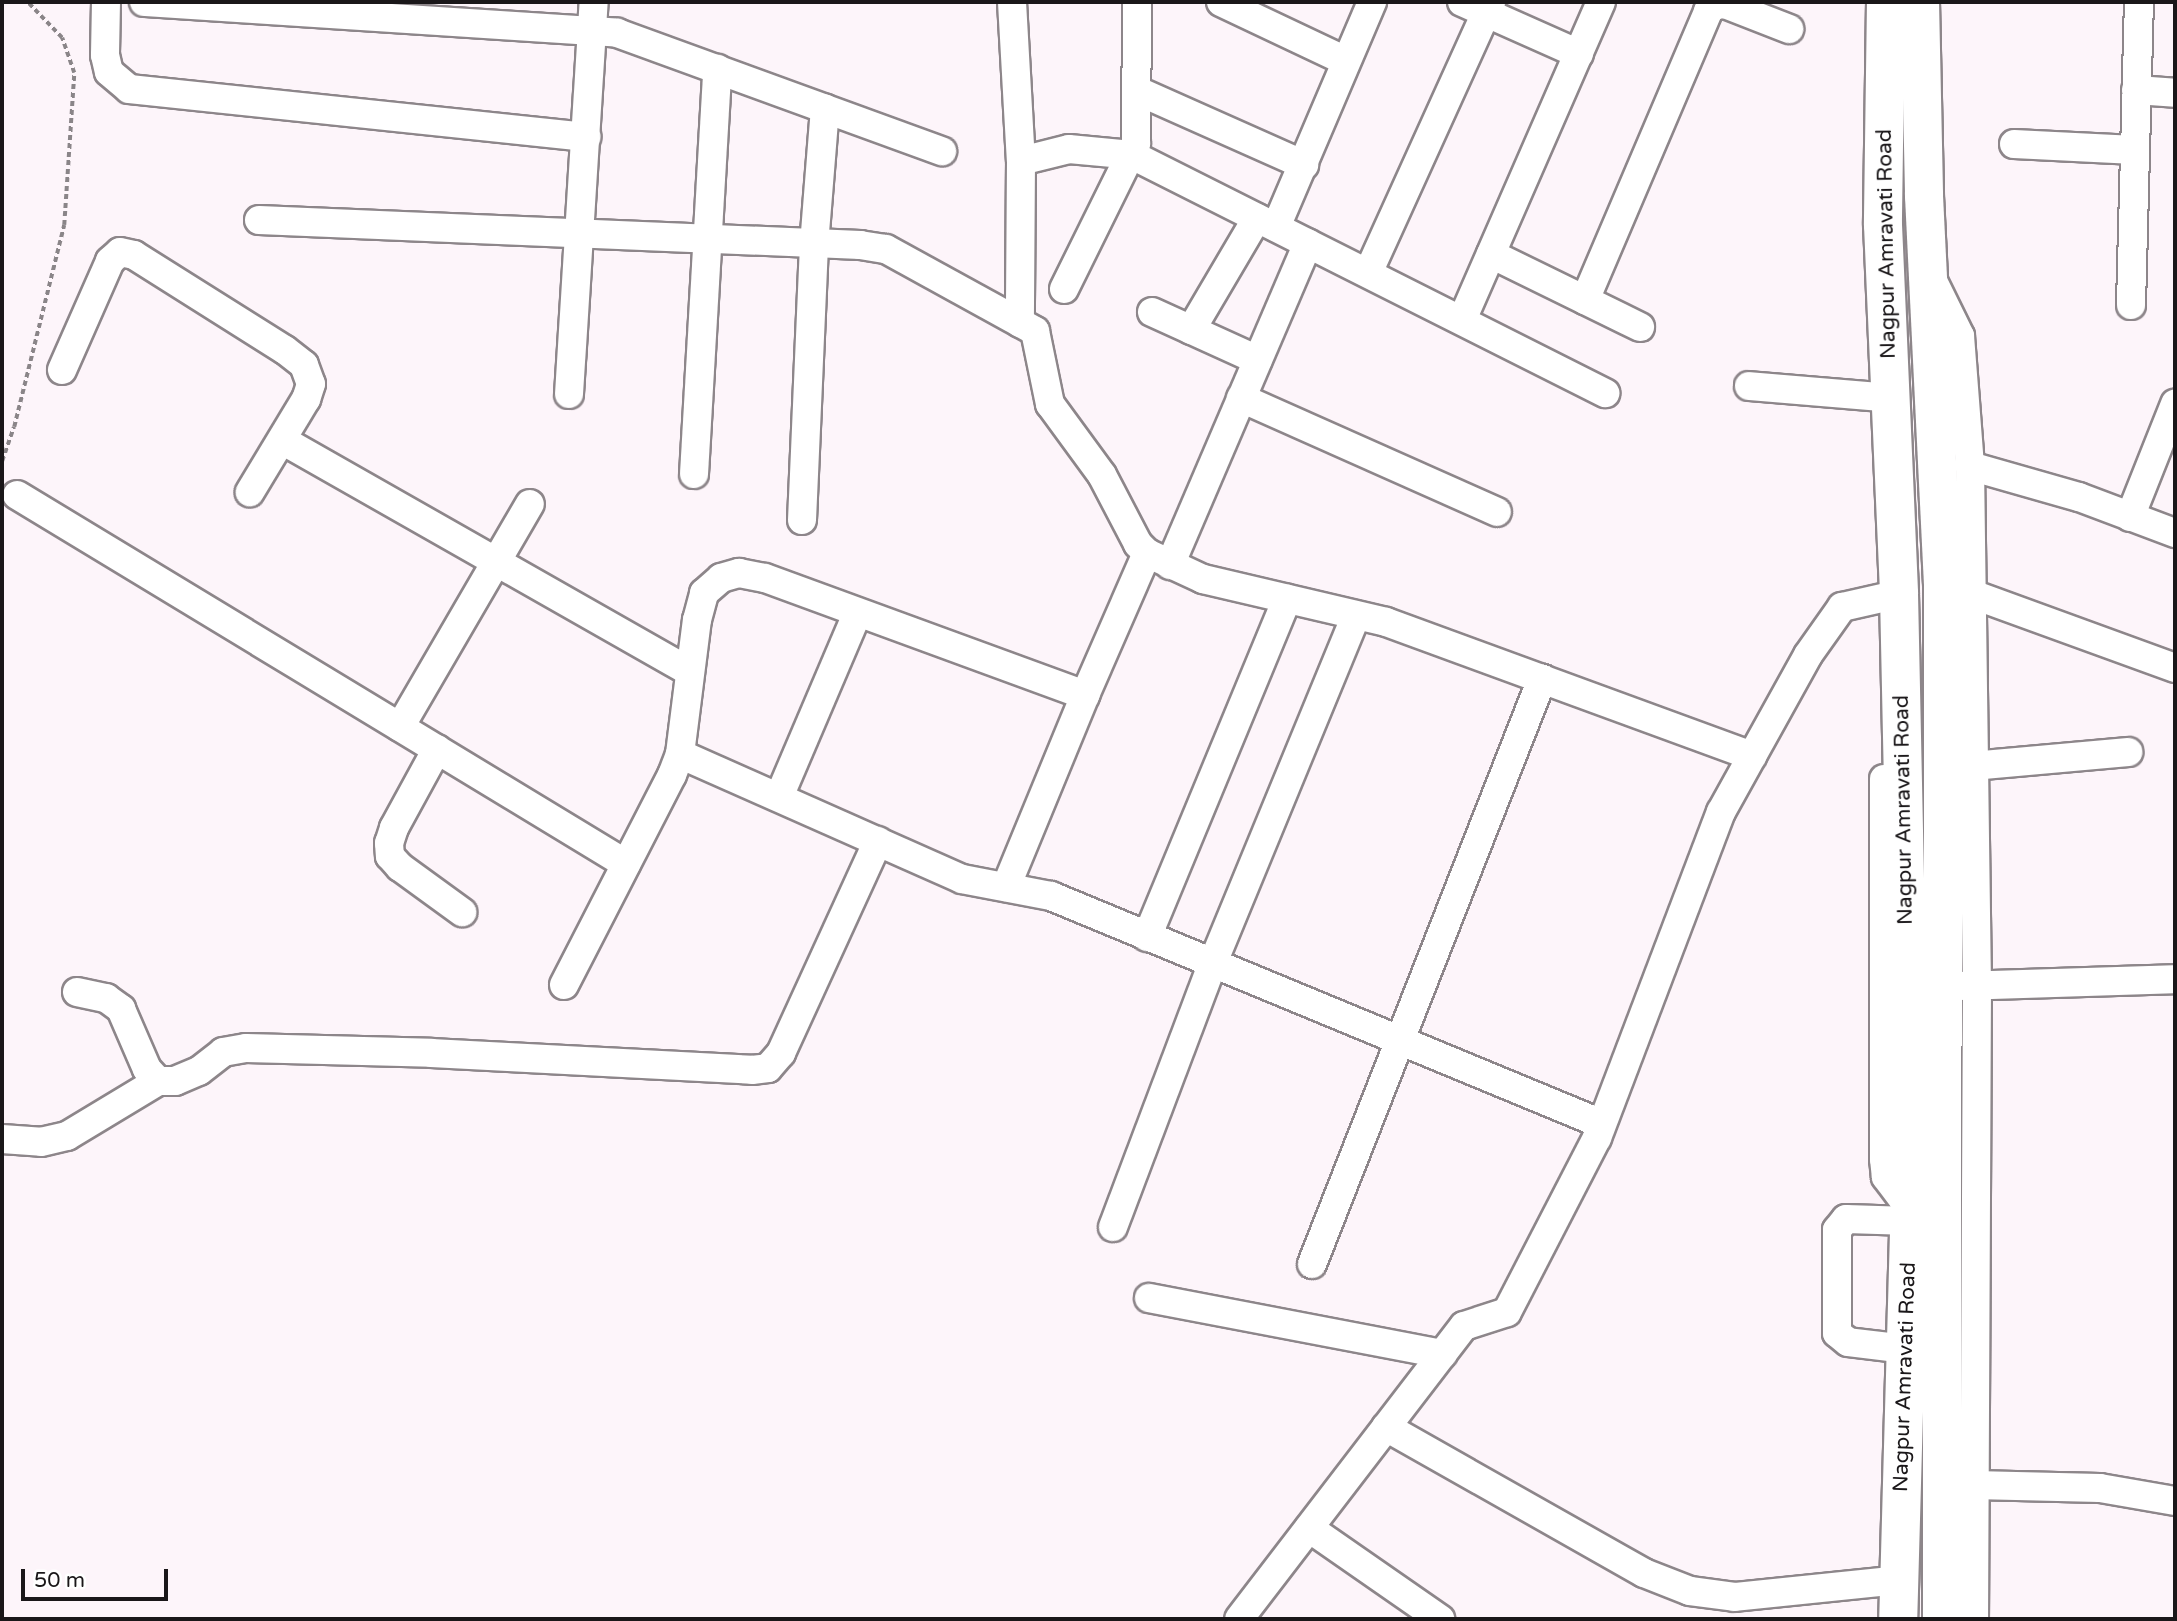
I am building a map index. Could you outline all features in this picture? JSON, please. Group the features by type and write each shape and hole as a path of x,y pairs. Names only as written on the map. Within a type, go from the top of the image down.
{"highway":[{"name":"Nagpur Amravati Road","path":"1886,2 1882,398 1892,596 1910,1215 1898,1619"},
{"name":"Nagpur Amravati Road","path":"1920,2 1928,272 1959,986 1942,1619"}],"street":[{"path":"106,2 105,55 109,72 129,89 586,137"},
{"path":"144,2 617,33 942,151"},
{"path":"569,394 594,2"},
{"path":"1012,2 1021,161 1020,323"},
{"path":"1064,289 1132,155 1138,133 1137,2"},
{"path":"1221,2 1346,61"},
{"path":"1191,330 1304,165 1371,2"},
{"path":"1462,320 1601,2"},
{"path":"1749,386 1882,398 1868,2"},
{"path":"2131,305 2139,2"},
{"path":"1585,300 1708,11 1715,5 1725,4 1788,29"},
{"path":"1368,273 1480,5 1578,54"},
{"path":"694,474 705,240 717,69"},
{"path":"2136,90 2175,93"},
{"path":"1138,91 1304,165"},
{"path":"802,520 814,245 825,108"},
{"path":"2014,144 2135,150"},
{"path":"1021,161 1069,149 1132,155 1605,393"},
{"path":"259,220 860,245 886,249 1035,331 1050,404 1102,475 1138,544 1159,559 1203,579 1386,622 1752,756"},
{"path":"1006,887 1085,695 1159,559 1241,398 1308,243"},
{"path":"62,370 110,261 120,251 134,255 304,365 311,384 250,492"},
{"path":"1491,254 1640,327"},
{"path":"1928,272 1960,336 1970,466 1972,766 1959,986 1974,1485 1974,1619"},
{"path":"1152,312 1258,360"},
{"path":"1241,398 1497,512"},
{"path":"2130,517 2175,404"},
{"path":"282,439 495,564 690,673"},
{"path":"1970,466 2079,497 2175,533"},
{"path":"17,495 626,864"},
{"path":"400,727 530,504"},
{"path":"564,985 680,754 704,593 721,578 739,573 765,578 857,614 1085,695"},
{"path":"1969,593 2175,668"},
{"path":"1239,1619 1464,1326 1507,1312 1602,1124 1721,812 1808,655 1842,607 1892,596"},
{"path":"1147,937 1287,599"},
{"path":"779,797 857,614"},
{"path":"1113,1227 1212,965 1356,615"},
{"path":"1312,1264 1542,679"},
{"path":"437,750 394,828 389,843 390,856 400,867 462,912"},
{"path":"1972,766 2128,752"},
{"path":"680,754 962,879 1051,896 1212,965 1602,1124"},
{"path":"2,1139 41,1142 66,1136 158,1081 175,1081 199,1071 223,1052 246,1048 431,1052 752,1070 768,1068 781,1053 878,841"},
{"path":"1959,986 2175,979"},
{"path":"77,992 106,998 121,1009 147,1069 158,1081"},
{"path":"1906,1349 1847,1342 1837,1333 1837,1230 1846,1219 1910,1215"},
{"path":"1149,1298 1443,1354"},
{"path":"1386,1427 1644,1573 1731,1608 1899,1580"},
{"path":"1974,1485 2100,1488 2175,1501"},
{"path":"1309,1528 1440,1619"}],"path":[{"path":"2,461 64,225 74,73 62,38 27,2"}]}
